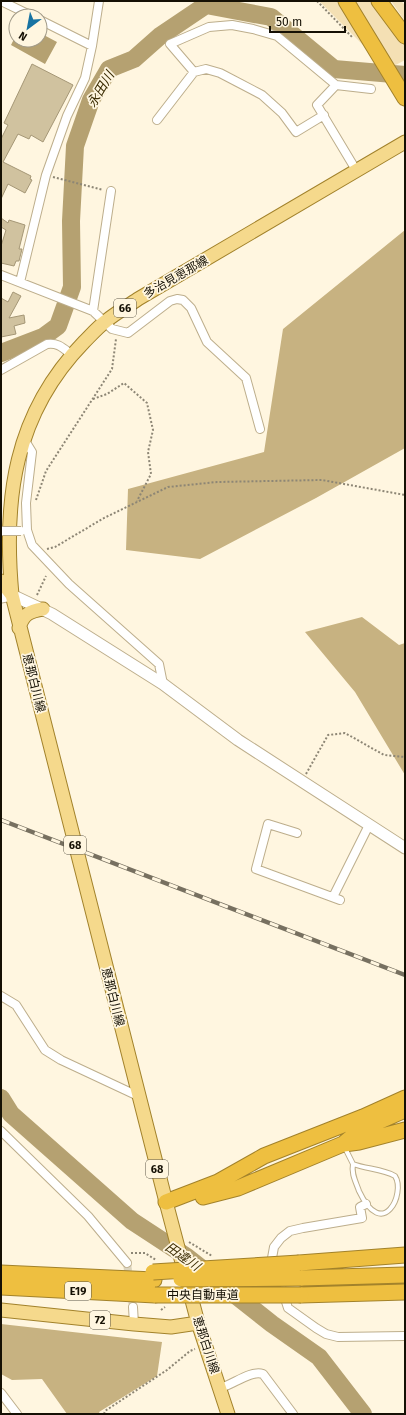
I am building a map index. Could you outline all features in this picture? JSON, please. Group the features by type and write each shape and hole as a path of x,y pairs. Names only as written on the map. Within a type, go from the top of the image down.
{"highway":[{"path":"346,1 405,98"},
{"path":"379,1 405,36"},
{"path":"386,1 405,28"},
{"path":"166,1202 218,1182 264,1156 363,1117 405,1098"},
{"path":"343,1144 360,1130 405,1110"},
{"path":"166,1202 194,1200 238,1188 343,1144 359,1142 405,1130"},
{"path":"154,1276 405,1255"},
{"name":"E19","path":"1,1273 103,1278 154,1276"},
{"name":"中央自動車道","path":"154,1276 300,1278 405,1275"},
{"name":"中央自動車道","path":"1,1287 155,1295 301,1295 405,1292"},
{"path":"366,1294 375,1301 405,1300"}],"main road":[{"name":"多治見恵那線","path":"6,596 8,559 12,535 11,500 15,470 24,439 34,414 49,387 72,355 105,321 138,299 405,142"},
{"name":"恵那白川線","path":"1,581 20,628 138,1096 198,1323 228,1414"},
{"path":"20,628 26,615 31,610 43,609"},
{"name":"72","path":"1,1310 171,1327 198,1323"}],"street":[{"path":"1,1 15,8"},
{"path":"20,282 46,175 68,116 85,78 99,1"},
{"path":"48,24 92,46"},
{"path":"194,72 170,44 209,27 232,25 277,36 336,85 371,89"},
{"path":"157,120 194,72 206,69 220,73 262,95 282,113 296,132 324,115"},
{"path":"336,85 317,105 356,170"},
{"path":"93,311 111,191"},
{"path":"1,275 93,311 112,329 128,334 170,301 177,299 184,300 191,308 207,342 246,378 260,429"},
{"path":"1,370 47,344 53,343 59,345 72,355"},
{"path":"24,439 32,452 27,486 27,516 12,535 32,545 74,589 159,664 163,684"},
{"path":"6,596 43,609 163,684 238,740 405,848"},
{"path":"297,833 268,824 256,869 337,899 369,825"},
{"path":"1,996 16,1005 45,1050 61,1060 138,1096"},
{"path":"1,1131 88,1216 127,1263"},
{"path":"366,1204 360,1207 362,1218 303,1228 290,1232 281,1238 274,1248 272,1258 288,1308 326,1334 338,1337 405,1336"},
{"path":"133,1307 134,1324"},
{"path":"220,1388 258,1372 263,1374 293,1414"},
{"path":"1,1393 17,1414"}],"lane":[{"path":"343,1144 353,1164 353,1177 366,1204 377,1212 386,1214 394,1212"},
{"path":"353,1164 393,1175 400,1179 404,1186"}],"path":[{"path":"317,1 357,42"},
{"path":"61,180 111,191"},
{"path":"27,516 32,511 46,471 112,369 118,330"},
{"path":"93,399 107,394 124,383 147,403 153,430 148,452 151,474 137,502"},
{"path":"38,552 55,547 104,518 168,487 217,482 322,480 405,495"},
{"path":"37,596 46,576"},
{"path":"302,781 328,735 345,734 384,755 405,756"},
{"path":"177,1242 184,1240 190,1242 216,1259"},
{"path":"104,1414 105,1411 167,1370 190,1351 206,1346"}],"shaded area":[{"path":"319,1 343,1 380,62"},
{"path":"351,1 374,1 405,44 405,60 392,67"},
{"path":"391,1 401,1 405,5 405,21"},
{"path":"48,37 57,42 45,64 16,48 48,48"},
{"path":"405,230 405,448 316,498 200,559 126,550 128,489 264,452 283,329"},
{"path":"362,617 399,645 405,643 405,775 355,692 305,632"},
{"path":"1,1324 162,1342 157,1376 99,1412 100,1414 67,1414 42,1379 12,1380 1,1374"}],"building":[{"path":"32,64 73,85 43,142 31,135 29,139 18,134 3,162 31,176 30,179 32,180 25,193 8,184 1,199 1,139 8,125 4,123"},
{"path":"1,218 8,223 9,220 25,225 19,249 22,249 19,261 16,261 14,266 1,263 1,246 6,230 1,227"},
{"path":"13,292 21,296 9,318 24,315 25,323 14,326 16,334 1,337 1,298 8,302"}],"waterway":[{"name":"永田川","path":"1,353 43,337 58,326 72,287 71,221 75,146 91,100 109,69 134,59 160,36 206,5 271,17 334,69 405,75"},
{"name":"田違川","path":"1,1098 11,1114 132,1221 187,1257 272,1324 319,1357 363,1414"}],"tunnel":[{"path":"127,1263 133,1307"}],"railway":[{"path":"1,820 405,975"}]}
